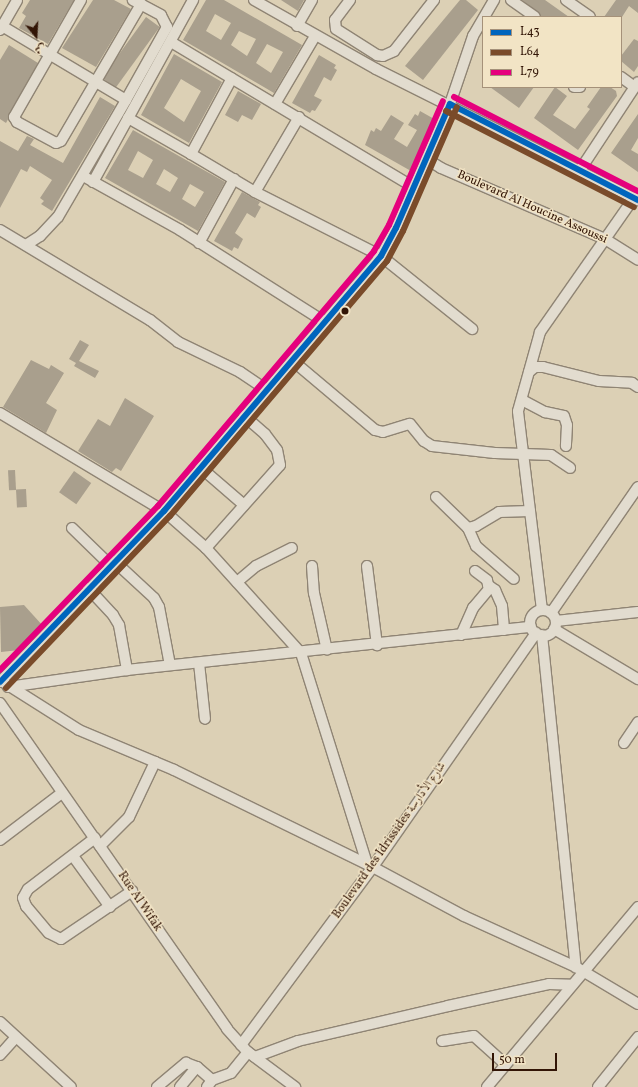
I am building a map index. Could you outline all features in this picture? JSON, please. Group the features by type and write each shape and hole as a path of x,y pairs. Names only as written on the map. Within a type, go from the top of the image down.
{"street":[{"path":"17,0 1,28 51,54 126,100"},
{"path":"26,245 52,226 83,176 167,27 161,15 137,2 97,82 61,141 56,143 48,141 17,122 14,117 81,0"},
{"path":"93,182 193,0"},
{"path":"254,0 315,36 636,199 605,239 540,332 518,421 530,512 551,618 638,679"},
{"path":"298,26 312,0"},
{"path":"350,0 335,20 336,29 378,55 384,56 394,51 434,0"},
{"path":"484,16 494,0"},
{"path":"511,0 534,16"},
{"path":"566,0 589,16"},
{"path":"2,682 88,588 164,511 244,416 293,362 381,256 396,228 425,158 450,104 472,36 482,20"},
{"path":"275,104 315,36"},
{"path":"170,42 299,117 413,187"},
{"path":"580,170 636,84 622,77"},
{"path":"191,154 232,78"},
{"path":"255,192 299,117"},
{"path":"128,118 255,192 381,256 472,329"},
{"name":"Boulevard Al Houcine Assoussi","path":"425,158 441,168 605,239 638,260"},
{"path":"83,176 199,243 325,322"},
{"path":"199,243 234,179"},
{"path":"0,230 150,320 178,342 228,365 267,390"},
{"path":"293,362 375,430 383,432 410,424 424,441 432,446 522,455 552,455 570,468"},
{"path":"529,372 535,367 543,367 599,381 632,383 638,387"},
{"path":"522,400 545,412 564,416 567,425 566,446"},
{"path":"0,413 164,511 206,548 301,653 370,866"},
{"path":"206,548 280,465 277,450 265,434 244,416"},
{"path":"200,467 244,505"},
{"path":"2,682 301,653 504,630 536,632 551,618 638,487"},
{"path":"436,498 468,528 476,546 514,578"},
{"path":"468,528 476,526 499,512 530,512"},
{"path":"72,528 154,598 159,607 170,665"},
{"path":"237,582 256,566 292,548"},
{"path":"312,566 314,593 327,650"},
{"path":"367,566 376,645"},
{"path":"475,571 488,585 496,590 501,601 504,630"},
{"path":"461,635 468,617 484,597 488,585"},
{"path":"88,588 113,615 119,625 127,670"},
{"path":"551,618 638,612"},
{"name":"Boulevard des Idrissides شارع الأدارسة","path":"209,1083 230,1073 248,1051 370,866 536,632 534,614 551,618"},
{"path":"536,632 580,970"},
{"path":"200,663 205,719"},
{"path":"2,682 64,723 155,762 370,866 464,916 580,970 638,1004"},
{"name":"Rue Al Wifak","path":"0,702 62,793 132,891 190,978 248,1051 295,1087"},
{"path":"624,743 638,722"},
{"path":"132,891 67,937 58,939 49,933 26,906 23,898 28,889 73,856 98,842 129,818 155,762"},
{"path":"0,840 62,793"},
{"path":"73,856 110,907"},
{"path":"486,1087 572,985 580,970 638,907"},
{"path":"248,1051 549,984 572,985"},
{"path":"0,1022 71,1087"},
{"path":"442,1041 474,1036 505,1064"},
{"path":"0,1055 16,1037"},
{"path":"598,1087 638,1037"},
{"path":"157,1087 186,1063 197,1067 209,1083"},
{"path":"180,1087 197,1067"}],"building":[{"path":"30,0 74,0 48,44 19,28 26,16 22,13"},
{"path":"93,0 114,0 131,9 96,67 62,48"},
{"path":"206,0 224,0 302,45 274,93 183,40","holes":["215,14 231,23 221,40 206,31","239,31 256,39 247,56 231,45","267,44 283,52 271,73 256,63"]},
{"path":"281,0 304,0 298,11"},
{"path":"460,0 466,0 478,10 423,80 405,66"},
{"path":"522,0 545,0 568,16 541,16"},
{"path":"616,0 638,0 638,13 629,6 622,17 605,16"},
{"path":"146,17 160,27 116,88 102,78"},
{"path":"634,39 638,41 638,66 634,72 622,62 622,55"},
{"path":"9,45 38,63 6,123 0,119 0,60"},
{"path":"174,54 222,82 189,143 141,115","holes":["181,79 201,91 184,122 164,108"]},
{"path":"319,55 336,65 334,68 337,70 331,81 324,77 314,96 322,100 315,111 312,110 310,113 292,103"},
{"path":"491,88 533,88 519,108"},
{"path":"554,88 556,88 567,96 553,115 575,129 590,109 587,107 600,88 612,88 616,91 617,96 578,150 534,118"},
{"path":"238,91 261,104 252,120 242,115 238,122 225,115"},
{"path":"100,97 115,106 52,211 41,204 44,201 40,198 52,180 30,166 27,172 21,169 0,208 0,141 18,151 27,136 34,139 30,145 63,163"},
{"path":"420,111 436,120 411,171 365,145 371,130 374,132 376,128 381,131 391,115 404,123 394,139 407,147 417,130 408,125 415,114 418,116"},
{"path":"638,114 638,138 631,150 638,154 638,172 611,153"},
{"path":"133,130 225,182 198,231 105,178","holes":["138,151 153,160 143,178 128,170","164,169 178,178 170,192 156,184","190,184 204,192 195,207 182,199"]},
{"path":"242,192 260,202 258,205 261,207 255,218 247,213 235,233 243,239 238,249 234,247 232,251 214,241"},
{"path":"80,340 89,345 79,361 99,371 95,378 74,366 76,363 69,359"},
{"path":"31,360 49,369 51,365 64,373 46,403 57,410 46,433 3,407"},
{"path":"125,398 154,416 121,471 116,468 112,472 78,451 98,419 110,426"},
{"path":"8,470 15,470 16,490 9,490"},
{"path":"74,471 91,483 76,504 59,492"},
{"path":"26,489 27,507 17,507 16,490"},
{"path":"24,605 43,626 19,650 1,652 0,607"}],"transit line":[{"name":"L79","path":"454,97 638,191"},
{"name":"L79","path":"0,670 158,506 374,251 389,225 443,101"},
{"name":"L43","path":"450,104 638,200"},
{"name":"L43","path":"0,682 164,511 381,256 396,228 450,104"},
{"name":"L64","path":"6,688 170,516 387,261 403,231 457,107"},
{"name":"L64","path":"446,111 634,207"}]}
